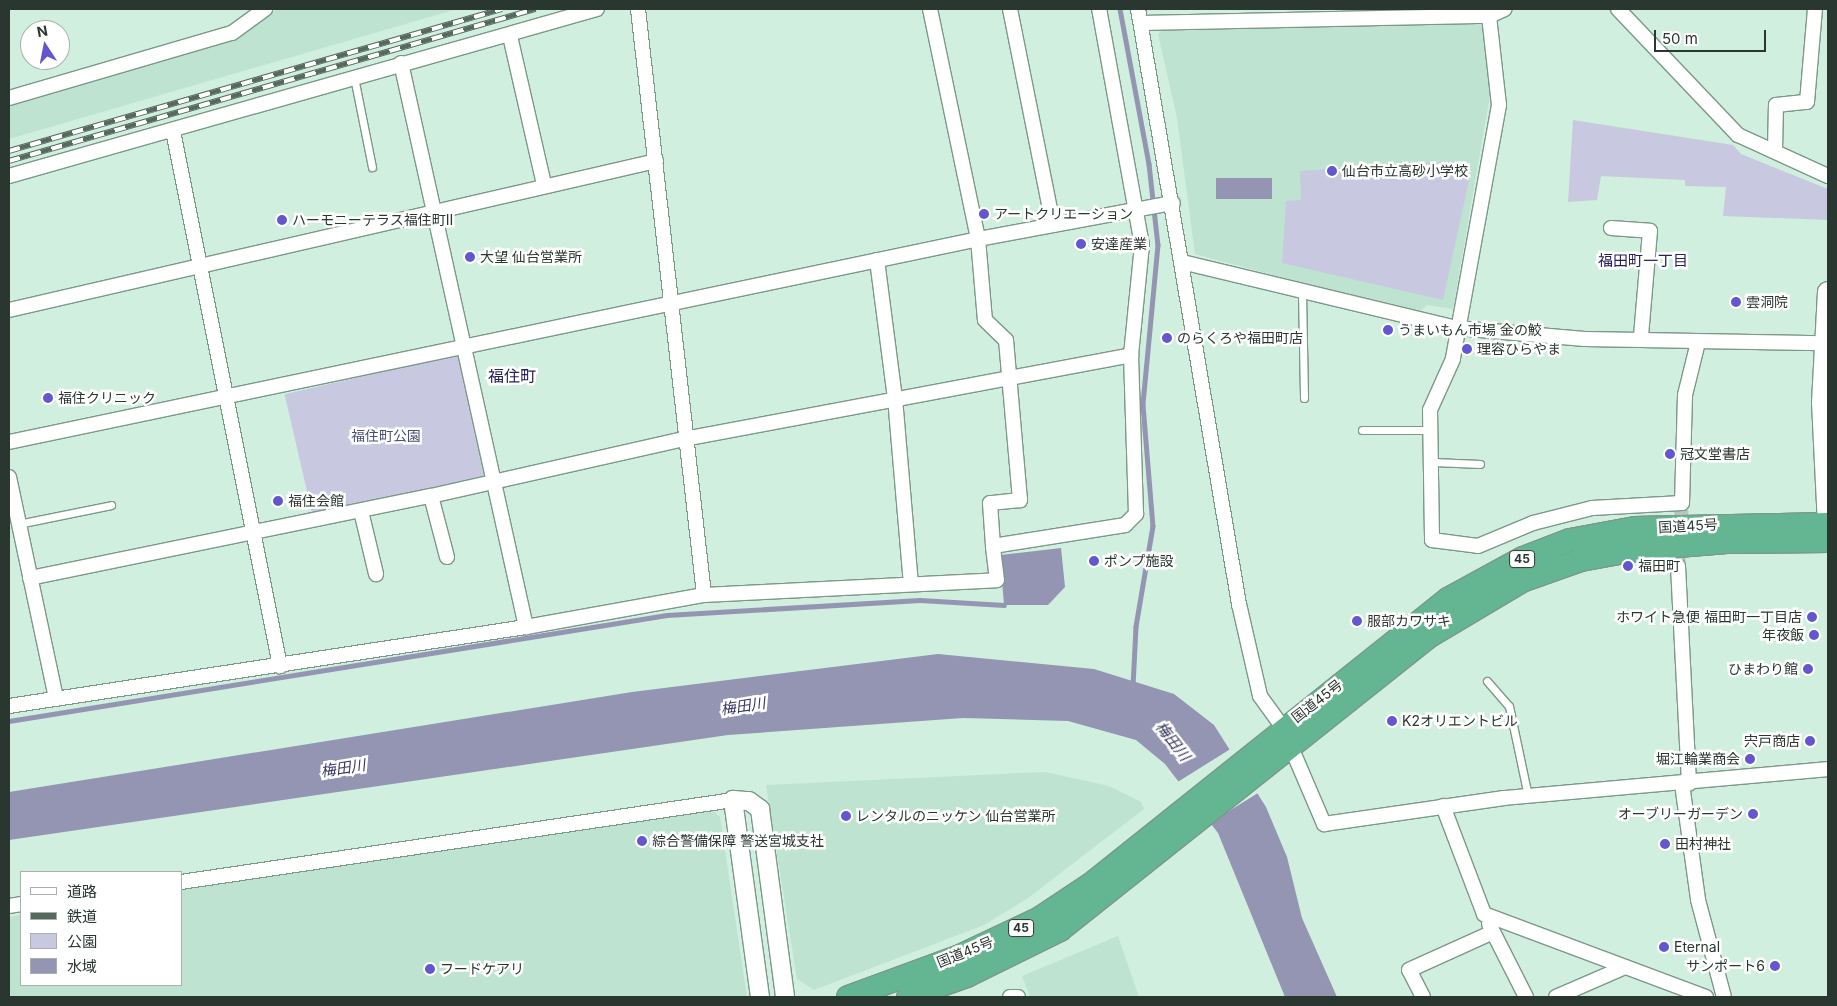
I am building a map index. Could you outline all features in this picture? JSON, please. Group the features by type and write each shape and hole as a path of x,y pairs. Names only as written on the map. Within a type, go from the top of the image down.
{"highway":[{"name":"国道45号","path":"908,997 1031,947 1091,909 1184,822 1448,599 1523,558 1570,540 1635,528 1828,524"},
{"name":"国道45号","path":"1281,742 1428,637 1522,580 1582,560 1641,549 1727,542 1828,541"},
{"name":"国道45号","path":"848,997 960,956 1040,918 1184,822"}],"main road":[{"path":"1828,292 1823,343 1828,524"}],"street":[{"path":"9,98 232,34 265,9"},
{"path":"9,176 172,131 401,63 510,36 598,9"},
{"path":"638,9 674,303 704,595"},
{"path":"9,706 526,627 704,595 997,580 990,503 1020,500 1011,376 1006,340 985,320 978,239 930,9"},
{"path":"1010,9 1053,225"},
{"path":"993,546 1118,528 1136,514 1131,355 1142,245 1139,208 1099,9"},
{"path":"1138,9 1168,203 1182,262 1239,604 1260,696 1281,742 1324,824 1443,806 1528,796 1685,784 1828,769"},
{"path":"1141,23 1260,14 1489,12 1505,9"},
{"path":"1618,9 1738,135 1828,176"},
{"path":"1775,151 1776,104 1807,102 1815,9"},
{"path":"1489,12 1498,105 1453,359 1430,410 1433,462 1432,540 1478,546 1533,523 1592,508 1682,503 1684,395 1698,342"},
{"path":"510,36 544,184"},
{"path":"401,63 433,210 466,344 526,627"},
{"path":"172,131 280,666"},
{"path":"9,310 201,269 433,210 544,184 656,161"},
{"path":"9,442 226,398 466,344 674,303 978,239 1168,203"},
{"path":"1611,228 1650,231 1641,337"},
{"path":"877,260 895,398 911,583"},
{"path":"1182,262 1458,328 1585,339 1641,337 1698,342 1823,343"},
{"path":"30,578 361,511 689,438 1011,376 1131,355"},
{"path":"9,476 56,699"},
{"path":"431,496 447,557"},
{"path":"361,511 376,574"},
{"path":"1678,566 1685,784 1698,900 1724,997"},
{"path":"182,882 733,800 749,801 760,809 785,997"},
{"path":"733,800 760,997"},
{"path":"1443,806 1484,914 1526,997"},
{"path":"1484,914 1706,997"},
{"path":"1423,997 1409,970 1493,932"},
{"path":"1556,997 1625,967"},
{"path":"1010,997 1018,997"}],"lane":[{"path":"354,77 372,167"},
{"path":"1302,292 1304,398"},
{"path":"1362,430 1430,430"},
{"path":"1433,462 1480,464"},
{"path":"18,524 111,505"},
{"path":"1487,680 1509,706 1528,796"}],"shaded area":[{"path":"277,9 457,9 9,139 9,105 239,37"},
{"name":"仙台市立高砂小学校","path":"1485,23 1490,95 1453,309 1427,305 1417,314 1195,254 1177,118 1158,34 1162,31"},
{"path":"1045,772 1109,786 1141,802 1144,809 1028,898 984,925 814,990 797,979 766,785"},
{"path":"711,809 720,817 747,997 9,997 9,917 20,915 20,986 182,986 182,890"},
{"path":"1118,936 1139,997 1030,997 1022,976"}],"green space":[{"path":"1573,120 1733,145 1741,154 1828,189 1828,220 1723,216 1726,187 1685,186 1685,180 1601,176 1597,200 1568,202"},
{"path":"1455,161 1470,176 1443,300 1282,263 1286,201 1301,200 1300,171"},
{"name":"福住町公園","path":"459,354 488,480 314,520 285,394"}],"water":[{"path":"1216,178 1272,178 1272,199 1216,199"},
{"path":"1061,548 1065,587 1048,605 1004,605 1000,555"},
{"name":"梅田川","path":"938,654 1094,669 1174,694 1214,725 1266,807 1287,857 1302,918 1337,997 1285,997 1218,833 1165,764 1136,740 1068,721 963,718 728,735 9,840 9,792 632,692"}],"pier":[{"path":"1232,748 1260,792 1204,827 1176,783"}],"waterway":[{"path":"1120,9 1149,164 1158,245 1143,405 1153,526 1136,627 1133,687"},
{"path":"9,721 667,615 920,600 1004,605"}],"tunnel":[{"path":"1678,566 1682,503"}],"railway":[{"path":"9,151 502,9"},
{"path":"9,161 535,9"}],"place":[{"name":"仙台市立高砂小学校","path":"1332,171"},
{"name":"アートクリエーション","path":"984,214"},
{"name":"ハーモニーテラス福住町Ⅱ","path":"282,220"},
{"name":"安達産業","path":"1081,244"},
{"name":"大望 仙台営業所","path":"470,257"},
{"name":"雲洞院","path":"1736,302"},
{"name":"うまいもん市場 金の鮫","path":"1388,330"},
{"name":"のらくろや福田町店","path":"1167,338"},
{"name":"理容ひらやま","path":"1467,349"},
{"name":"福住クリニック","path":"48,398"},
{"name":"冠文堂書店","path":"1670,454"},
{"name":"福住会館","path":"278,501"},
{"name":"ポンプ施設","path":"1094,561"},
{"name":"福田町","path":"1628,566"},
{"name":"ホワイト急便 福田町一丁目店","path":"1812,617"},
{"name":"服部カワサキ","path":"1357,621"},
{"name":"年夜飯","path":"1814,635"},
{"name":"ひまわり館","path":"1808,669"},
{"name":"K2オリエントビル","path":"1392,721"},
{"name":"宍戸商店","path":"1810,741"},
{"name":"堀江輪業商会","path":"1750,759"},
{"name":"オーブリーガーデン","path":"1753,814"},
{"name":"レンタルのニッケン 仙台営業所","path":"846,816"},
{"name":"綜合警備保障 警送宮城支社","path":"642,841"},
{"name":"田村神社","path":"1665,844"},
{"name":"Eternal","path":"1664,947"},
{"name":"サンポート6","path":"1775,966"},
{"name":"フードケアリ","path":"430,969"}],"district":[{"name":"福田町一丁目","path":"1643,261"},
{"name":"福住町","path":"512,376"}]}
